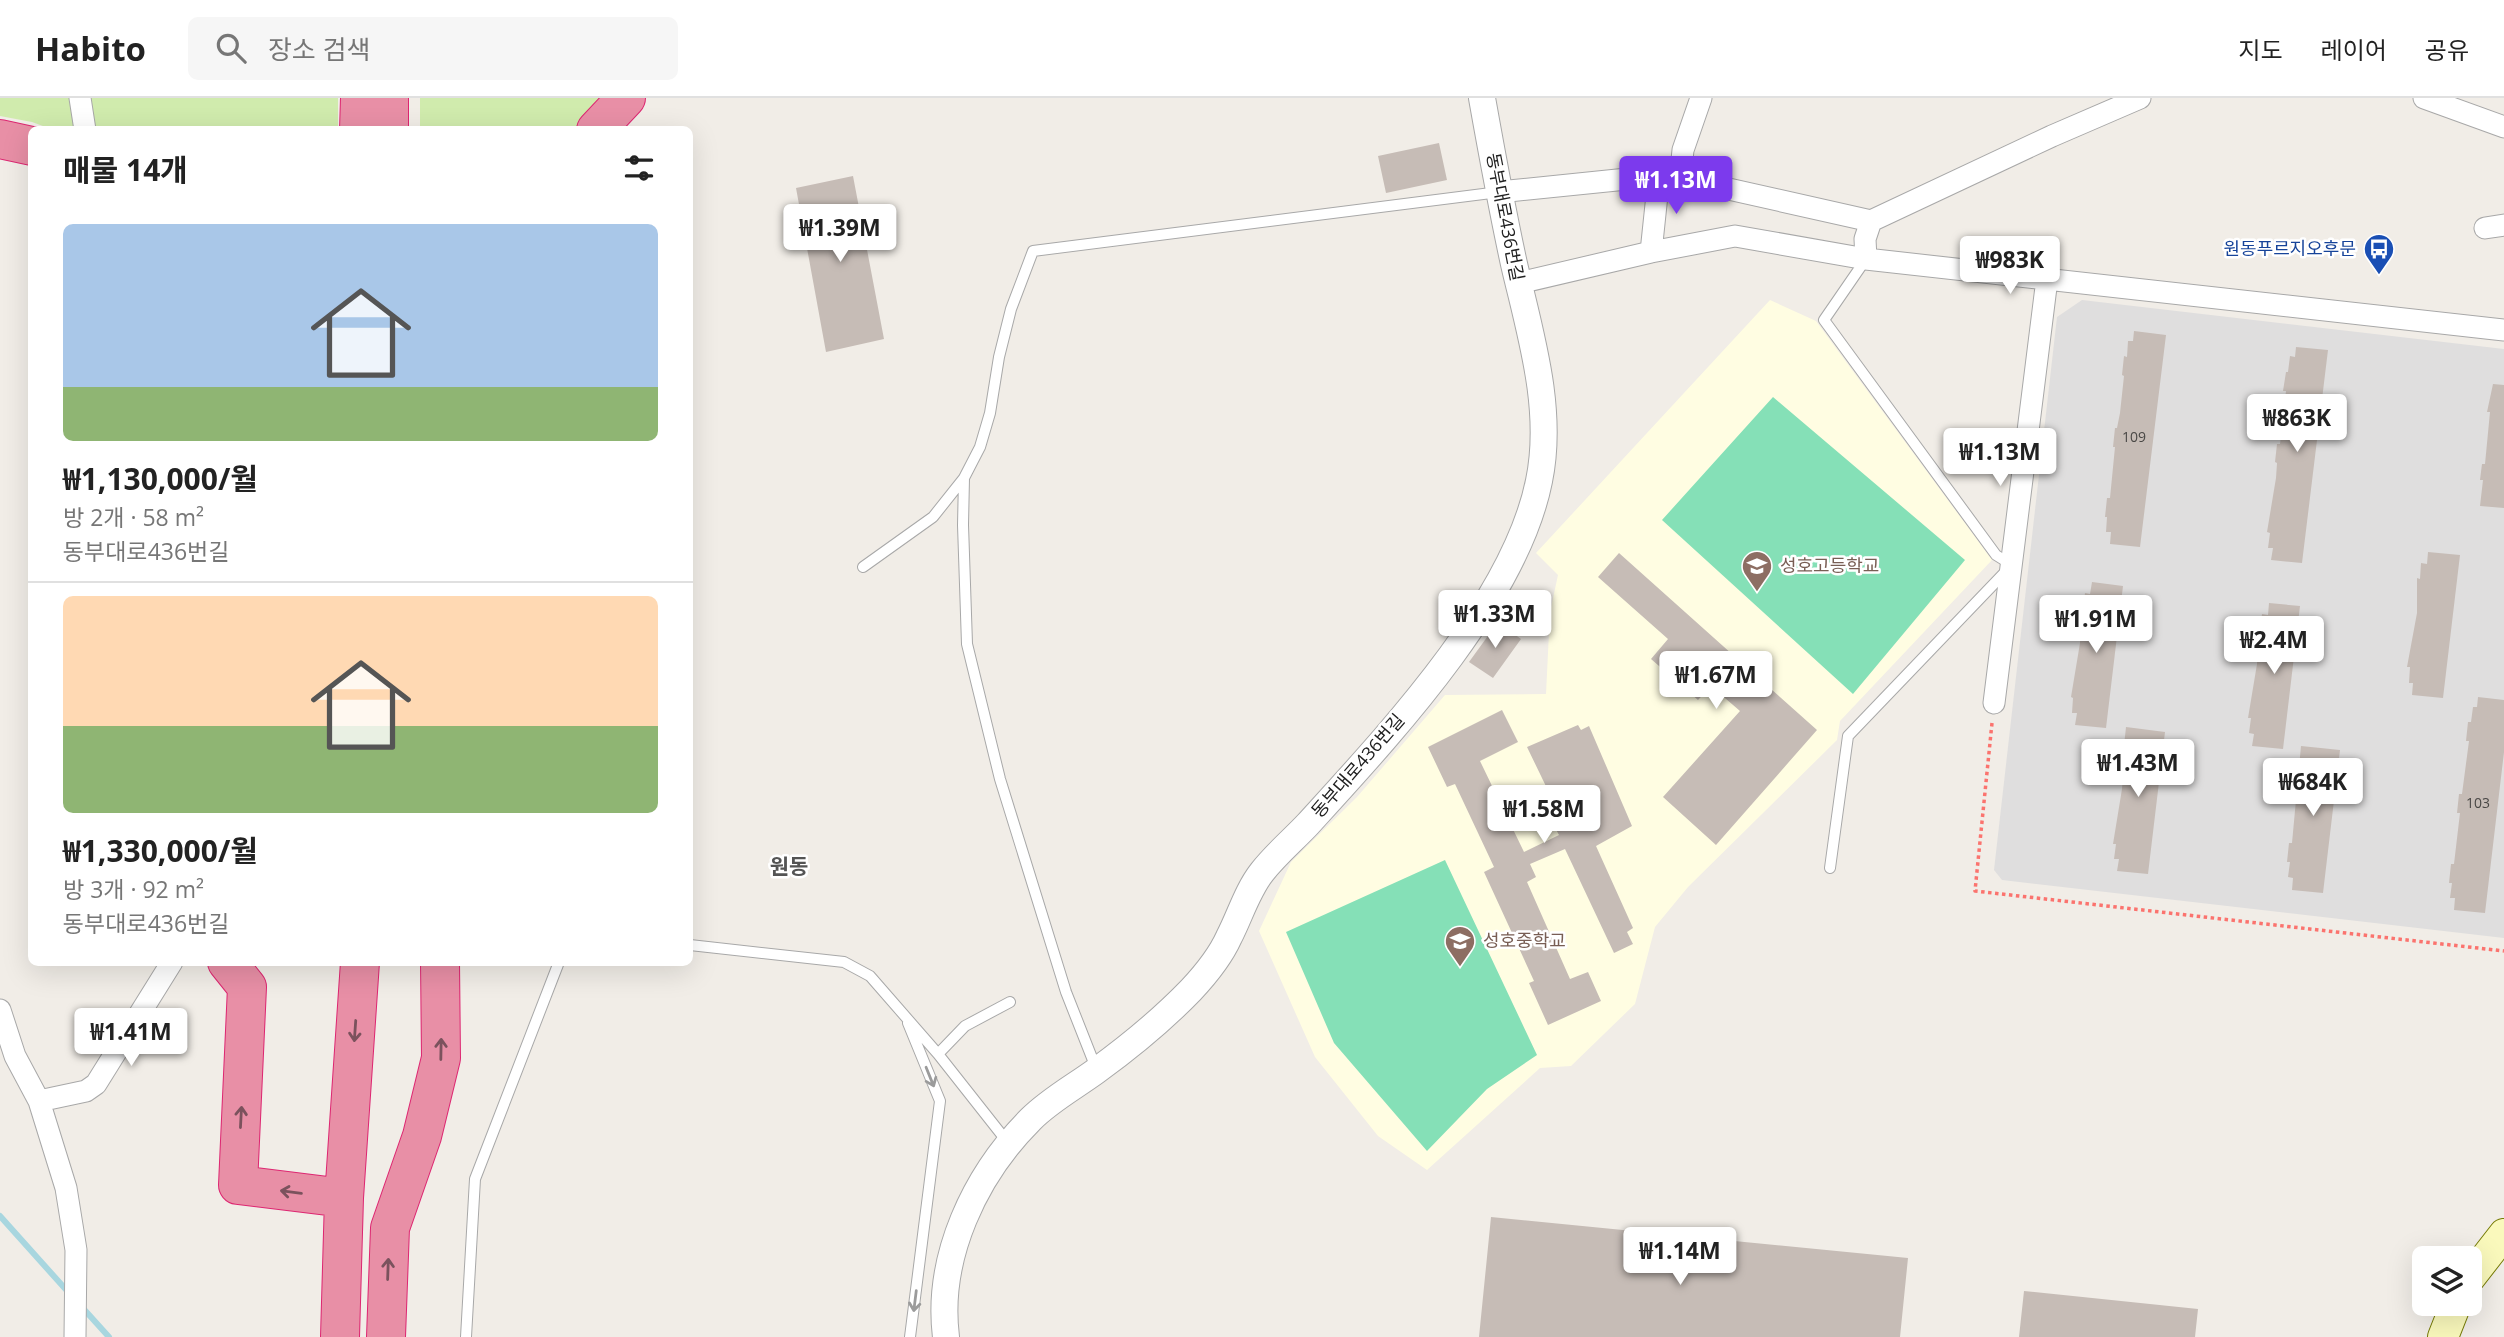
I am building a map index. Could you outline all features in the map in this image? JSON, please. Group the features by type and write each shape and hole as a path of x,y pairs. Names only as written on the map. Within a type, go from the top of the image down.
{"highway":[{"path":"359,126 360,98"},
{"path":"389,98 389,126"},
{"path":"600,126 626,98"},
{"path":"0,139 28,145"},
{"path":"230,966 247,987 238,1185 344,1198"},
{"path":"340,1337 344,1198 360,966"},
{"path":"386,1337 390,1228 422,1136 441,1058 440,966"}],"main road":[{"path":"2482,1262 2504,1234"},
{"path":"2443,1337 2451,1316"}],"street":[{"path":"80,98 84,126"},
{"name":"동부대로436번길","path":"946,1337 943,1310 945,1287 950,1256 958,1231 989,1173 1009,1144 1032,1118 1056,1097 1097,1070 1168,1012 1213,965 1227,942 1258,876 1314,817 1425,687 1486,604 1530,514 1539,482 1543,453 1541,392 1482,98"},
{"path":"1651,251 1670,177 1683,150 1701,98"},
{"path":"1499,192 1670,177 1871,221 2140,98"},
{"path":"2424,98 2504,127"},
{"path":"1866,260 1865,239 1871,221"},
{"path":"1519,284 1651,251 1735,236 1866,260 2504,330"},
{"path":"1994,703 2047,279"},
{"path":"38,1101 86,1091 96,1084 170,966"},
{"path":"0,1010 15,1056 38,1101 66,1188 76,1250 75,1337"}],"lane":[{"path":"863,567 933,517 964,478 990,413 999,357 1011,309 1033,251 1499,192"},
{"path":"1829,868 1848,736 2012,565 1996,555 1824,320 1866,260"},
{"path":"964,478 967,643 1000,779 1066,992 1097,1070"},
{"path":"693,945 844,962 870,976 938,1054 1009,1144"},
{"path":"466,1337 475,1179 557,966"},
{"path":"938,1054 965,1026 1010,1002"},
{"path":"904,1014 940,1101 910,1337"}],"path":[{"path":"1994,703 1975,891 2504,951"}],"shaded area":[{"path":"1770,300 1816,321 1992,560 1840,721 1837,740 1688,887 1655,927 1635,1004 1571,1066 1540,1068 1427,1170 1378,1136 1315,1057 1259,931 1291,862 1357,797 1445,695 1546,694 1550,612 1558,575 1536,553"},
{"path":"2082,300 2504,349 2504,938 2002,880 1994,870 2057,317"}],"green space":[{"path":"0,98 338,98 338,126 43,126 0,116"},
{"path":"420,98 608,98 578,126 420,126"},
{"path":"1773,397 1965,560 1853,694 1662,520"},
{"path":"1445,860 1537,1055 1487,1089 1427,1151 1334,1043 1286,932"}],"building":[{"path":"1439,143 1447,180 1386,193 1378,156"},
{"path":"853,176 884,339 826,352 796,188"},
{"path":"2134,331 2166,335 2140,547 2110,544 2111,532 2106,532 2105,517 2107,498 2110,498 2124,356 2127,357 2128,341 2133,341"},
{"path":"2296,347 2328,350 2302,563 2271,560 2273,548 2268,548 2270,533 2267,532 2286,391 2283,391 2290,356 2295,357"},
{"path":"2493,384 2504,385 2504,508 2480,506 2483,480 2480,480 2482,464 2485,464 2490,412 2487,412"},
{"path":"2428,552 2460,555 2443,698 2412,695 2413,683 2409,683 2410,667 2407,667 2417,613 2417,578 2420,579 2421,563 2427,564"},
{"path":"1619,553 1817,730 1716,845 1663,797 1740,711 1711,686 1698,700 1651,659 1668,639 1598,577"},
{"path":"2092,582 2123,586 2106,728 2075,725 2077,713 2072,713 2071,697 2080,643 2081,608 2083,609 2085,593 2090,594"},
{"path":"2269,603 2300,606 2283,749 2252,746 2254,734 2249,733 2251,718 2248,718 2257,664 2258,629 2260,630 2262,614 2268,615"},
{"path":"1498,622 1521,639 1493,678 1469,662"},
{"path":"2478,697 2504,700 2504,752 2485,913 2454,910 2455,898 2450,898 2452,883 2449,883 2460,813 2457,813 2459,794 2462,794 2469,741 2466,741 2468,722 2471,722 2473,707 2477,707"},
{"path":"1502,710 1518,742 1480,761 1524,852 1559,835 1547,813 1556,807 1527,747 1578,725 1581,730 1589,726 1632,826 1596,846 1633,928 1627,932 1633,944 1614,953 1565,849 1530,864 1536,877 1527,882 1570,979 1588,972 1601,1001 1548,1025 1529,983 1534,981 1484,872 1494,867 1455,784 1447,787 1428,747"},
{"path":"2126,727 2165,732 2148,874 2117,871 2119,859 2114,859 2116,844 2113,844 2122,789"},
{"path":"2301,746 2340,750 2323,893 2292,890 2293,878 2288,877 2290,862 2287,862 2289,843 2292,843"},
{"path":"1491,1217 1908,1258 1900,1337 1479,1337"},
{"path":"2024,1291 2198,1309 2195,1337 2019,1337"}],"waterway":[{"path":"0,1216 69,1293"},
{"path":"81,1306 109,1337"}],"place":[{"name":"원동푸르지오후문","path":"2379,276"},
{"name":"성호고등학교","path":"1757,593"},
{"name":"성호중학교","path":"1460,968"}],"district":[{"name":"원동","path":"789,867"}]}
